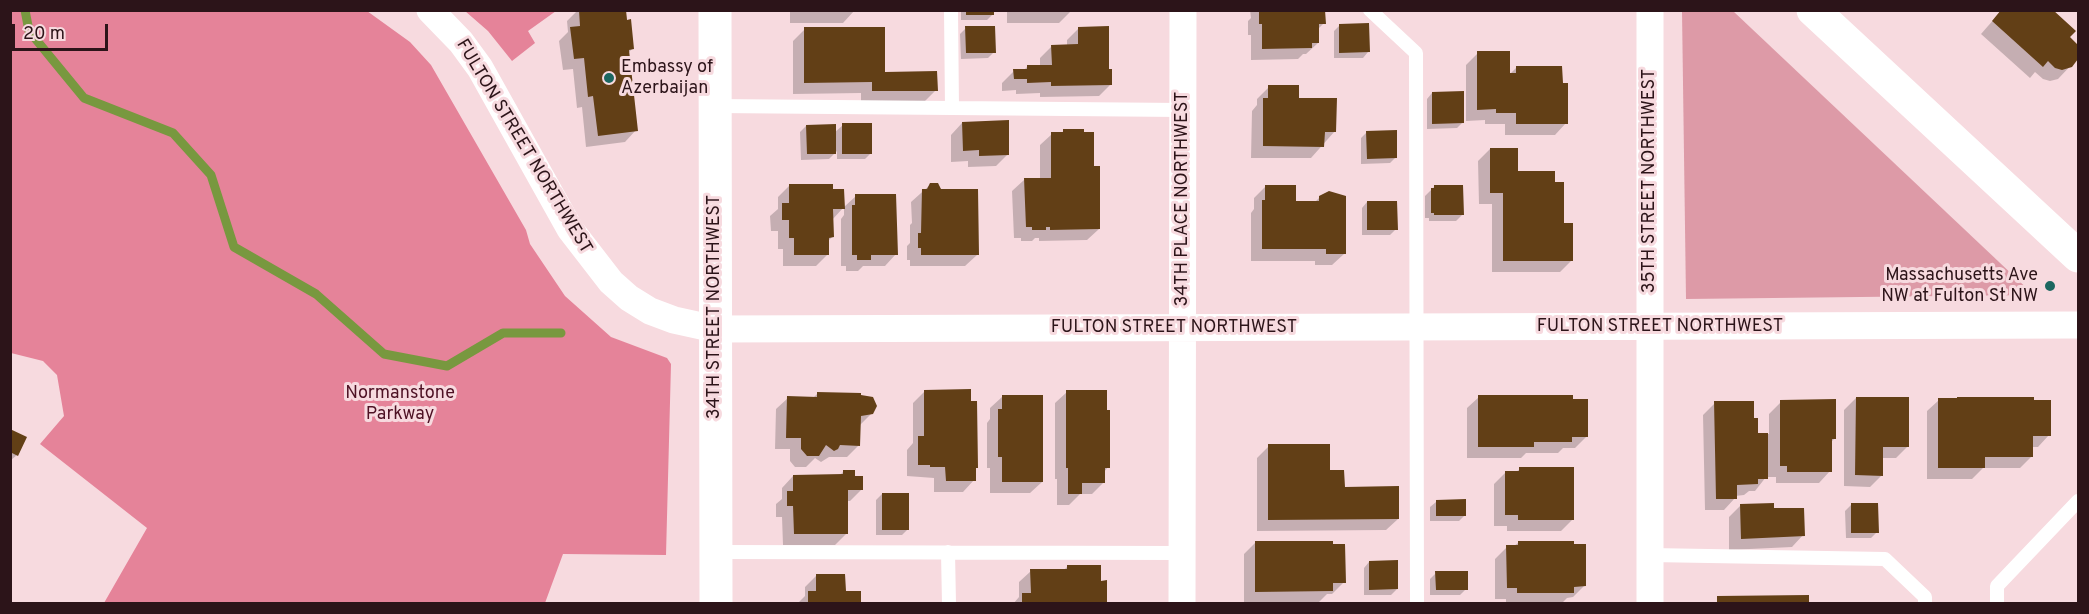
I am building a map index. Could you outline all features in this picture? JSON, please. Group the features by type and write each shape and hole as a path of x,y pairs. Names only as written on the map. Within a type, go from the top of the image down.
{"main road":[{"name":"34TH STREET NORTHWEST","path":"715,10 716,603"},
{"path":"1813,10 2079,256"}],"street":[{"name":"FULTON STREET NORTHWEST","path":"430,10 461,42 480,68 570,229 611,282 629,298 650,311 674,320 715,329 2079,325"},
{"name":"34TH PLACE NORTHWEST","path":"1182,603 1183,10"},
{"name":"35TH STREET NORTHWEST","path":"1650,10 1650,603"}],"lane":[{"path":"951,10 952,108"},
{"path":"1370,10 1416,53 1417,603"},
{"path":"715,106 1182,110"},
{"path":"1997,603 1997,586 2079,501"},
{"path":"716,552 1182,553"},
{"path":"948,552 949,603"},
{"path":"1650,555 1885,559 1925,597 1925,603"}],"shaded area":[{"path":"1682,11 1733,11 2034,295 1686,299"}],"green space":[{"name":"Normanstone Parkway","path":"10,11 367,11 410,42 431,65 526,230 530,244 565,296 611,337 667,358 671,364 666,555 563,554 545,603 104,603 147,528 40,444 64,416 57,375 43,361 11,353"},
{"path":"465,11 556,11 528,31 535,43 512,61 488,31"}],"building":[{"name":"Embassy of Azerbaijan","path":"579,10 626,10 627,20 631,19 634,49 629,50 638,131 598,136 593,96 588,97 584,58 574,59 570,27 580,26"},
{"path":"966,10 994,10 994,15 966,15"},
{"path":"1259,10 1325,10 1326,24 1319,24 1319,43 1312,43 1312,48 1262,49 1262,24 1259,24"},
{"path":"2001,10 2053,10 2076,31 2070,37 2077,44 2078,59 2072,67 2062,70 2055,68 2048,61 2043,67 1992,21"},
{"path":"1369,23 1370,52 1339,53 1339,24"},
{"path":"965,26 995,26 996,53 966,53"},
{"path":"1109,26 1109,69 1112,69 1112,85 1051,86 1051,82 1027,83 1027,79 1014,79 1013,69 1027,69 1027,65 1052,65 1051,45 1078,44 1078,27"},
{"path":"804,27 885,27 885,72 937,71 938,91 872,91 872,82 804,83"},
{"path":"1477,51 1510,51 1510,73 1516,73 1516,66 1562,66 1563,83 1568,83 1568,124 1516,124 1516,113 1496,113 1496,109 1477,110"},
{"path":"1268,85 1299,85 1299,98 1337,98 1336,132 1325,132 1324,147 1263,146 1263,98 1268,98"},
{"path":"1464,91 1464,123 1432,124 1432,92"},
{"path":"1009,120 1009,155 979,156 979,150 963,151 962,122"},
{"path":"842,123 872,123 872,154 842,154"},
{"path":"836,124 836,154 807,154 806,125"},
{"path":"1063,129 1084,129 1084,132 1094,132 1094,166 1100,166 1100,229 1050,230 1050,227 1046,227 1046,230 1032,230 1032,227 1026,227 1024,178 1051,178 1051,132 1063,132"},
{"path":"1397,130 1397,158 1367,159 1366,131"},
{"path":"1490,148 1518,148 1518,171 1555,171 1555,182 1564,182 1564,223 1573,223 1573,261 1503,261 1503,193 1490,193"},
{"path":"930,183 938,183 941,189 978,189 979,255 921,255 921,248 918,248 918,233 921,233 922,189 927,189"},
{"path":"789,184 833,184 833,189 844,189 845,209 833,209 834,237 829,238 829,255 794,255 794,238 789,238 789,220 782,220 782,203 789,203"},
{"path":"1265,185 1296,185 1296,201 1319,201 1319,196 1329,191 1346,196 1346,254 1326,254 1326,249 1262,249 1262,200 1265,200"},
{"path":"1434,185 1463,185 1464,215 1434,215 1431,213 1431,188 1434,188"},
{"path":"855,194 896,194 898,255 871,255 871,260 857,260 857,255 852,255 852,205 855,205"},
{"path":"1367,201 1397,201 1398,230 1367,230"},
{"path":"971,389 971,401 977,401 978,468 976,468 976,481 946,481 945,467 918,465 918,436 924,436 924,390"},
{"path":"1066,390 1107,390 1107,410 1110,410 1110,468 1105,468 1105,483 1082,483 1082,494 1068,494"},
{"path":"817,392 861,393 861,395 873,397 877,406 873,414 861,416 860,446 840,445 834,451 826,445 819,456 807,456 801,449 801,438 786,438 787,396 817,397"},
{"path":"1002,395 1043,395 1043,482 1002,482 1002,457 998,457 998,409 1002,409"},
{"path":"1478,395 1573,395 1573,399 1588,399 1588,437 1572,437 1572,442 1534,442 1534,447 1478,447"},
{"path":"1856,397 1909,397 1909,447 1883,447 1883,476 1855,475"},
{"path":"2034,397 2034,400 2051,400 2051,436 2033,436 2033,457 1985,457 1985,468 1938,468 1938,398"},
{"path":"1836,399 1836,439 1832,439 1832,472 1787,472 1787,466 1780,466 1780,400"},
{"path":"1714,401 1754,401 1754,418 1758,418 1758,433 1768,433 1768,479 1758,479 1758,484 1737,485 1737,499 1716,499"},
{"path":"10,429 27,437 18,456 10,452"},
{"path":"1268,444 1330,444 1330,470 1344,470 1345,487 1399,486 1399,519 1268,520"},
{"path":"1519,467 1574,467 1574,520 1518,520 1518,515 1505,515 1505,471 1519,471"},
{"path":"843,470 855,470 855,476 863,476 863,490 848,490 848,534 794,534 793,506 787,506 787,491 793,491 793,475 843,474"},
{"path":"882,493 909,493 909,530 882,530"},
{"path":"1466,499 1466,516 1436,516 1436,500"},
{"path":"1774,503 1774,508 1804,508 1805,536 1741,539 1740,504"},
{"path":"1851,503 1878,503 1879,533 1851,533"},
{"path":"1255,541 1333,541 1333,544 1345,544 1346,583 1333,583 1333,591 1255,592"},
{"path":"1518,541 1574,541 1574,544 1586,544 1586,586 1574,587 1574,593 1517,593 1517,588 1507,588 1506,545 1518,545"},
{"path":"1398,560 1398,589 1369,590 1369,561"},
{"path":"1067,565 1101,565 1101,581 1107,580 1107,604 1022,604 1022,593 1031,593 1030,569 1067,569"},
{"path":"1435,571 1468,571 1468,590 1436,590"},
{"path":"816,574 845,574 846,591 861,591 861,604 808,604 808,591 816,591"},
{"path":"1809,595 1809,604 1717,604 1717,596"}],"waterway":[{"path":"25,10 29,31 84,98 173,133 211,175 234,247 316,294 384,354 447,366 503,333 561,333"}],"place":[{"name":"Embassy of Azerbaijan","path":"609,78"},
{"name":"Massachusetts Ave NW at Fulton St NW","path":"2050,286"}]}
